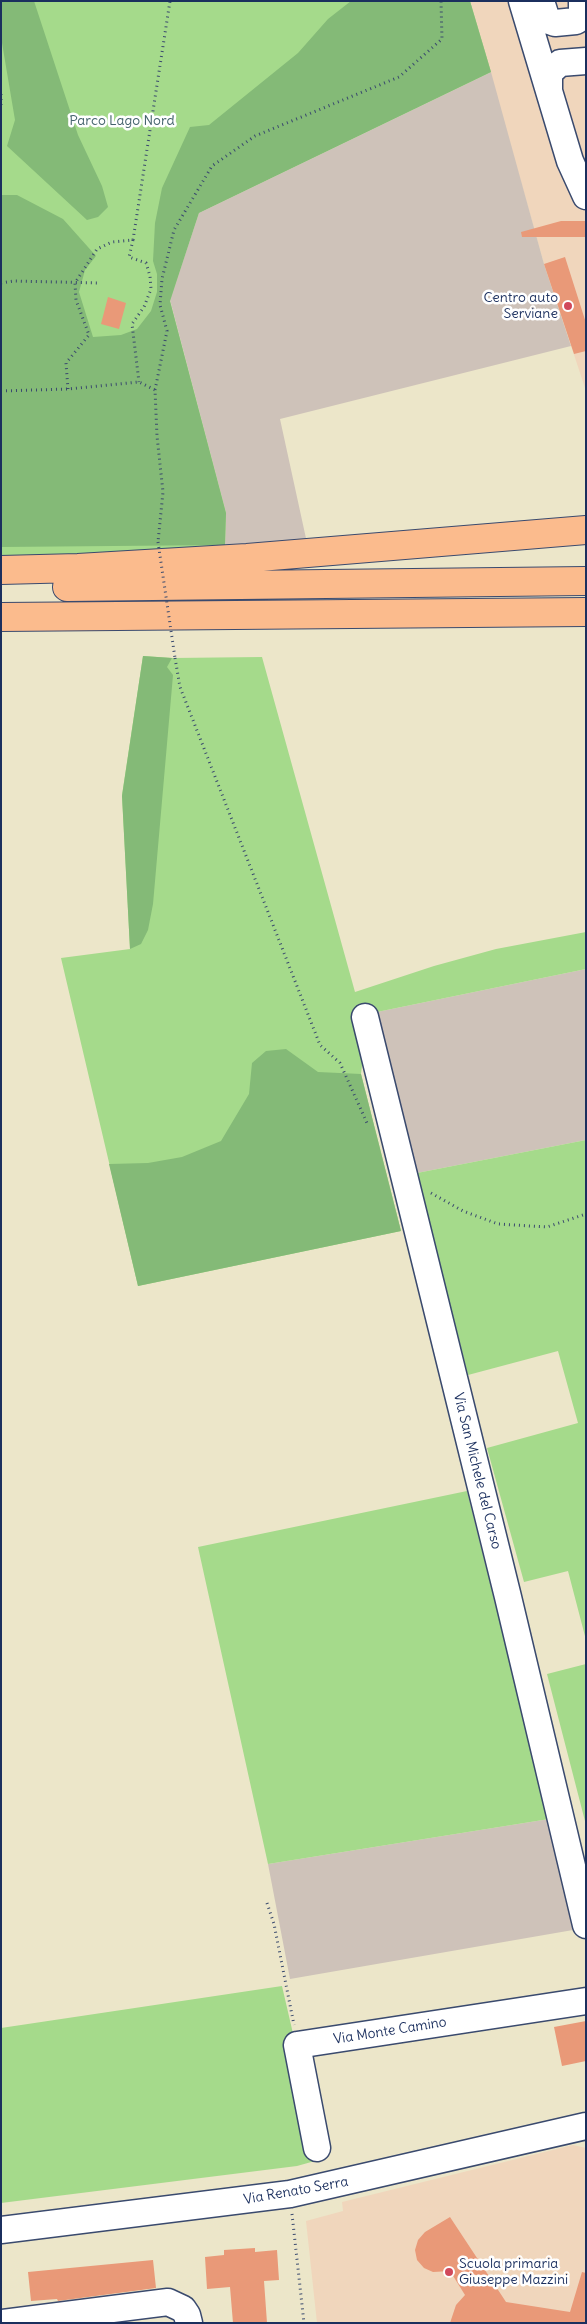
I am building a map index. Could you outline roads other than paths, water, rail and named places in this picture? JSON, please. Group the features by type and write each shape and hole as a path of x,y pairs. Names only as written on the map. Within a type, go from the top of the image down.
{"highway":[{"path":"1,570 78,568 247,558 586,530"},
{"path":"1,587 586,581"},
{"path":"1,617 586,612"}],"street":[{"path":"522,1 570,161 584,192"},
{"path":"541,1 547,20 555,23 576,22 582,17 582,1"},
{"path":"534,42 550,57 581,60"},
{"path":"549,91 549,73 560,63 581,60"},
{"name":"Via San Michele del Carso","path":"365,1017 508,1597 586,1925"},
{"name":"Via Monte Camino","path":"317,2148 297,2045 586,2001"},
{"name":"Via Renato Serra","path":"1,2230 290,2194 586,2126"},
{"path":"2,2323 168,2302 183,2309 189,2323"}],"place":[{"name":"Centro auto Serviane","path":"568,306"},
{"name":"Scuola primaria Giuseppe Mazzini","path":"449,2272"}],"park label":[{"name":"Parco Lago Nord","path":"122,121"}]}
